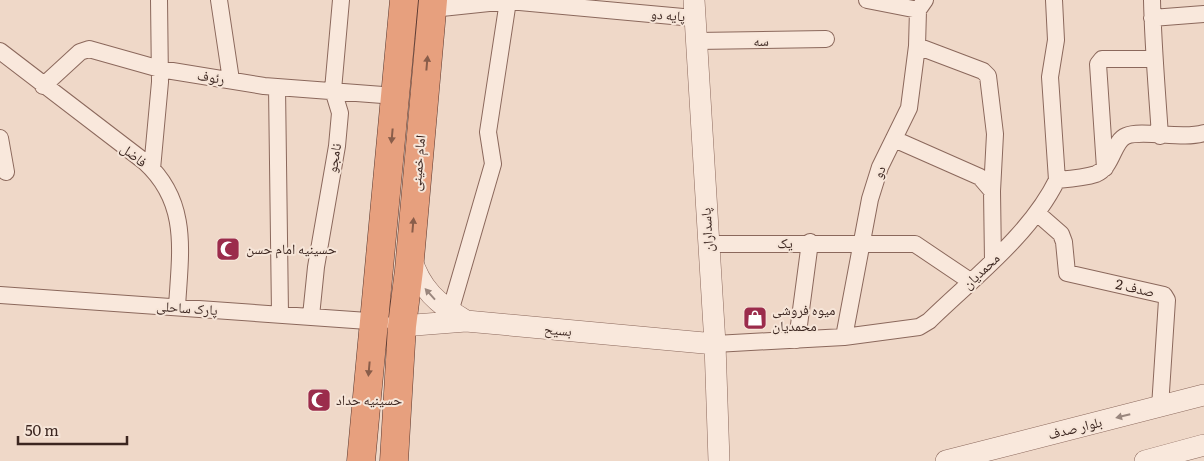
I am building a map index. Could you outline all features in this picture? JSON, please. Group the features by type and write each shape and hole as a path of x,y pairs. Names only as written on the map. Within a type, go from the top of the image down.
{"highway":[{"name":"امام خمینی","path":"361,461 404,0"},
{"name":"امام خمینی","path":"394,461 402,326 432,4"}],"street":[{"path":"152,169 160,69 160,0"},
{"path":"219,0 232,80"},
{"name":"نامجو","path":"311,316 316,267 337,146 340,113 333,90 341,0"},
{"path":"867,0 921,5"},
{"path":"1054,0 1056,40 1050,77 1057,180 1096,174 1105,168 1123,138 1128,134 1160,136 1204,133"},
{"path":"1152,0 1153,59 1157,86 1160,136"},
{"path":"410,254 416,275 430,294 458,316 494,164 488,132 508,1"},
{"name":"پایه دو","path":"432,4 508,1 694,9"},
{"name":"دو","path":"844,337 870,199 880,167 909,108 921,5"},
{"name":"پاسداران","path":"694,9 715,344 719,461"},
{"path":"1152,18 1204,14"},
{"name":"سه","path":"696,41 826,39"},
{"path":"917,46 983,72 988,76 995,134 992,191 993,261"},
{"name":"رئوف","path":"43,86 84,50 160,69 277,87 396,96"},
{"name":"فاضل","path":"0,51 152,169 172,197 179,219 181,241 177,307"},
{"path":"1105,168 1098,64 1102,59 1153,59"},
{"path":"277,87 280,314"},
{"path":"0,138 6,172"},
{"path":"894,139 980,177 992,191"},
{"name":"محمدیان","path":"715,344 844,337 919,327 929,321 993,261 1037,213 1048,198 1057,180"},
{"name":"صدف 2","path":"1037,213 1061,234 1064,242 1066,273 1164,295 1167,300 1160,406"},
{"path":"797,340 810,242"},
{"name":"یک","path":"708,244 810,242 915,244 970,281"},
{"name":"پارک ساحلی","path":"0,295 311,316 373,321 402,326"},
{"name":"بسیح","path":"402,326 458,316 715,344"},
{"name":"بلوار صدف","path":"946,461 1204,395"},
{"path":"1145,461 1204,445"}],"place":[{"name":"حسینیه امام حسن","path":"228,249"},
{"name":"میوه فروشی محمدیان","path":"755,318"},
{"name":"حسینیه حداد","path":"319,400"}]}
